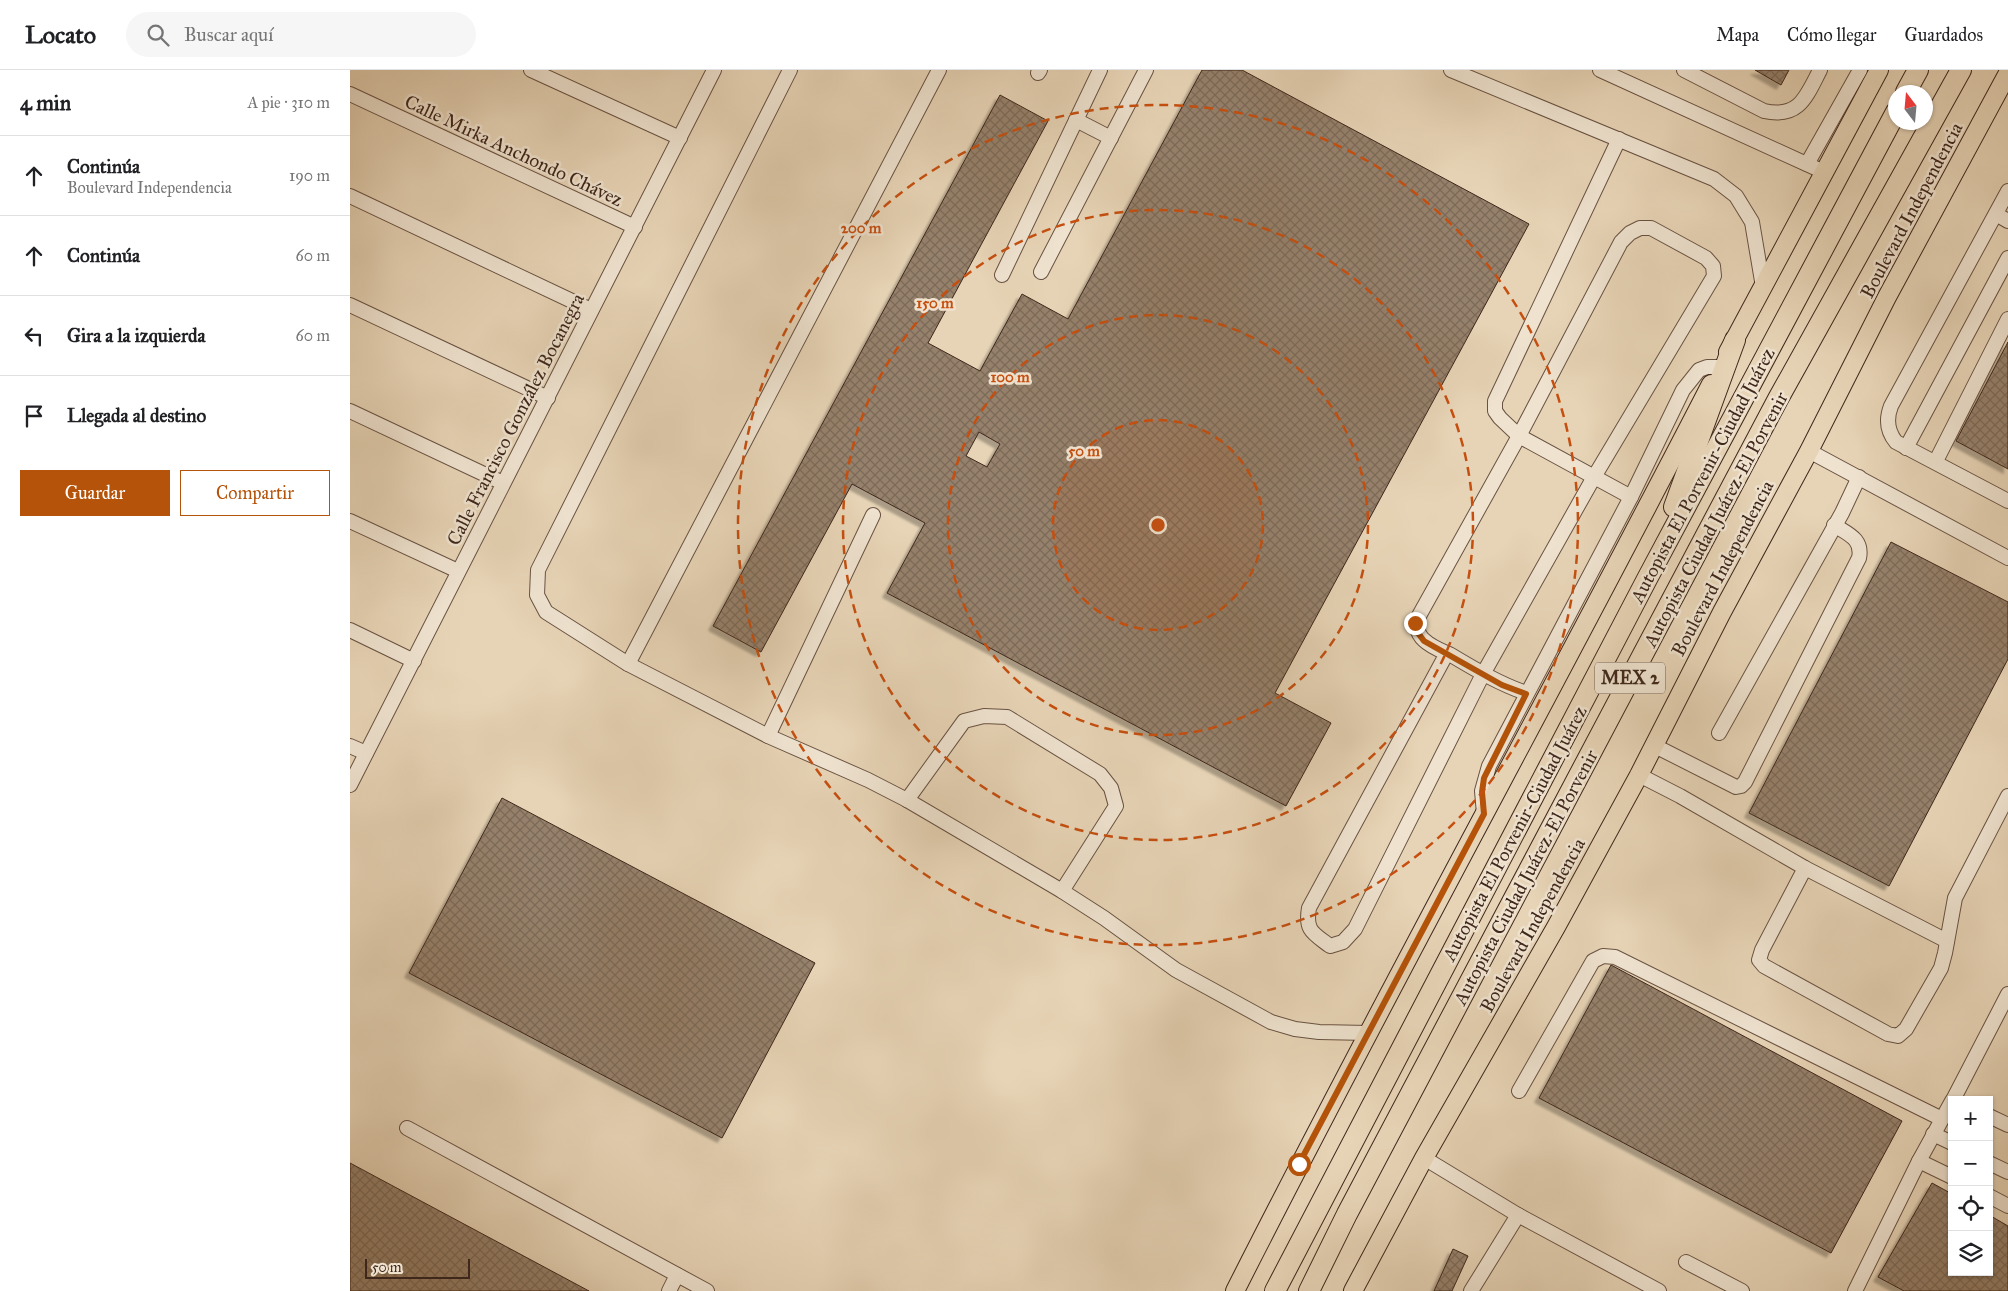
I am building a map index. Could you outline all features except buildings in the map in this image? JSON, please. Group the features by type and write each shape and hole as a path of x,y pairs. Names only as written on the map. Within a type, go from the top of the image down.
{"highway":[{"path":"1910,85 1918,70"},
{"name":"Autopista Ciudad Juárez-El Porvenir","path":"1309,1291 1347,1214 1778,400 1961,70"},
{"name":"Autopista El Porvenir-Ciudad Juárez","path":"1275,1291 1647,579 1888,127"},
{"path":"1647,579 1736,340"}],"main road":[{"path":"1235,1291 1368,1033 1596,607 1720,367 1878,70"},
{"name":"Boulevard Independencia","path":"1353,1291 1424,1158 1556,927 1639,775 1653,745 1809,451 1887,297 2008,73"}],"street":[{"path":"531,70 680,138"},
{"name":"Calle Francisco González Bocanegra","path":"350,785 714,70"},
{"path":"790,70 538,570 537,594 546,612 628,664 768,736 868,780 907,800 1062,891 1176,970 1271,1022 1295,1029 1319,1032 1368,1033"},
{"path":"628,664 939,70"},
{"path":"1002,275 1100,70"},
{"path":"1041,272 1146,70"},
{"path":"1451,70 1714,179 1736,196 1752,222 1764,287"},
{"path":"1600,70 1824,172"},
{"path":"1684,70 1764,111 1777,114 1791,111 1800,105 1820,70"},
{"path":"1807,164 1860,70"},
{"name":"Calle Mirka Anchondo Chávez","path":"350,94 635,227"},
{"path":"1076,120 1111,138"},
{"path":"1619,139 1495,401 1495,411 1518,436 1631,497"},
{"path":"2008,190 2002,218 1888,413 1891,436 1896,442 2008,500"},
{"path":"350,196 592,310"},
{"path":"1447,653 1310,908 1307,920 1310,931 1330,946 1343,942 1356,929 1483,674 1594,476 1714,276 1713,266 1706,258 1673,239 1651,228 1640,228 1630,233 1621,242 1518,436 1415,623 1418,633 1424,641 1447,653 1483,674 1502,685 1526,694"},
{"path":"1906,448 2008,258"},
{"path":"350,305 548,398"},
{"path":"1936,462 2008,319"},
{"path":"1484,814 1482,792 1484,778 1526,694 1631,497 1683,390 1691,377 1699,370 1707,367 1720,367"},
{"path":"350,411 503,483"},
{"path":"1809,451 2008,558"},
{"path":"1719,732 1859,477"},
{"path":"768,736 873,515"},
{"path":"350,520 458,571"},
{"path":"1653,745 1736,786 1745,782 1859,558 1860,546 1858,542 1834,525"},
{"path":"1578,597 1596,607"},
{"path":"350,630 414,661"},
{"path":"907,800 964,721 984,716 1007,717 1100,774 1111,788 1116,806 1062,891"},
{"path":"350,746 366,753"},
{"path":"1639,775 1680,796 1804,868 1947,941"},
{"path":"1804,868 1762,950 1759,960 1764,966 1888,1034 1898,1036 1906,1029 1941,968 1955,898 2008,796"},
{"path":"1519,1091 1593,960 1603,956 1615,957 1942,1119"},
{"path":"1956,1096 2008,994"},
{"path":"1855,1291 1919,1161 1948,1110"},
{"path":"1993,1118 2008,1125"},
{"path":"406,1128 707,1291"},
{"path":"1933,1134 1948,1141"},
{"path":"1424,1158 1518,1215 1659,1291"},
{"path":"1919,1161 1948,1175"},
{"path":"1993,1165 2008,1172"},
{"path":"1993,1198 2008,1206"},
{"path":"1471,1291 1518,1215"},
{"path":"1686,1262 1742,1291"},
{"path":"669,1291 677,1275"}],"route":[{"path":"1299,1164 1484,814 1482,792 1484,778 1526,694 1502,685 1424,641 1418,633 1415,623"}]}
